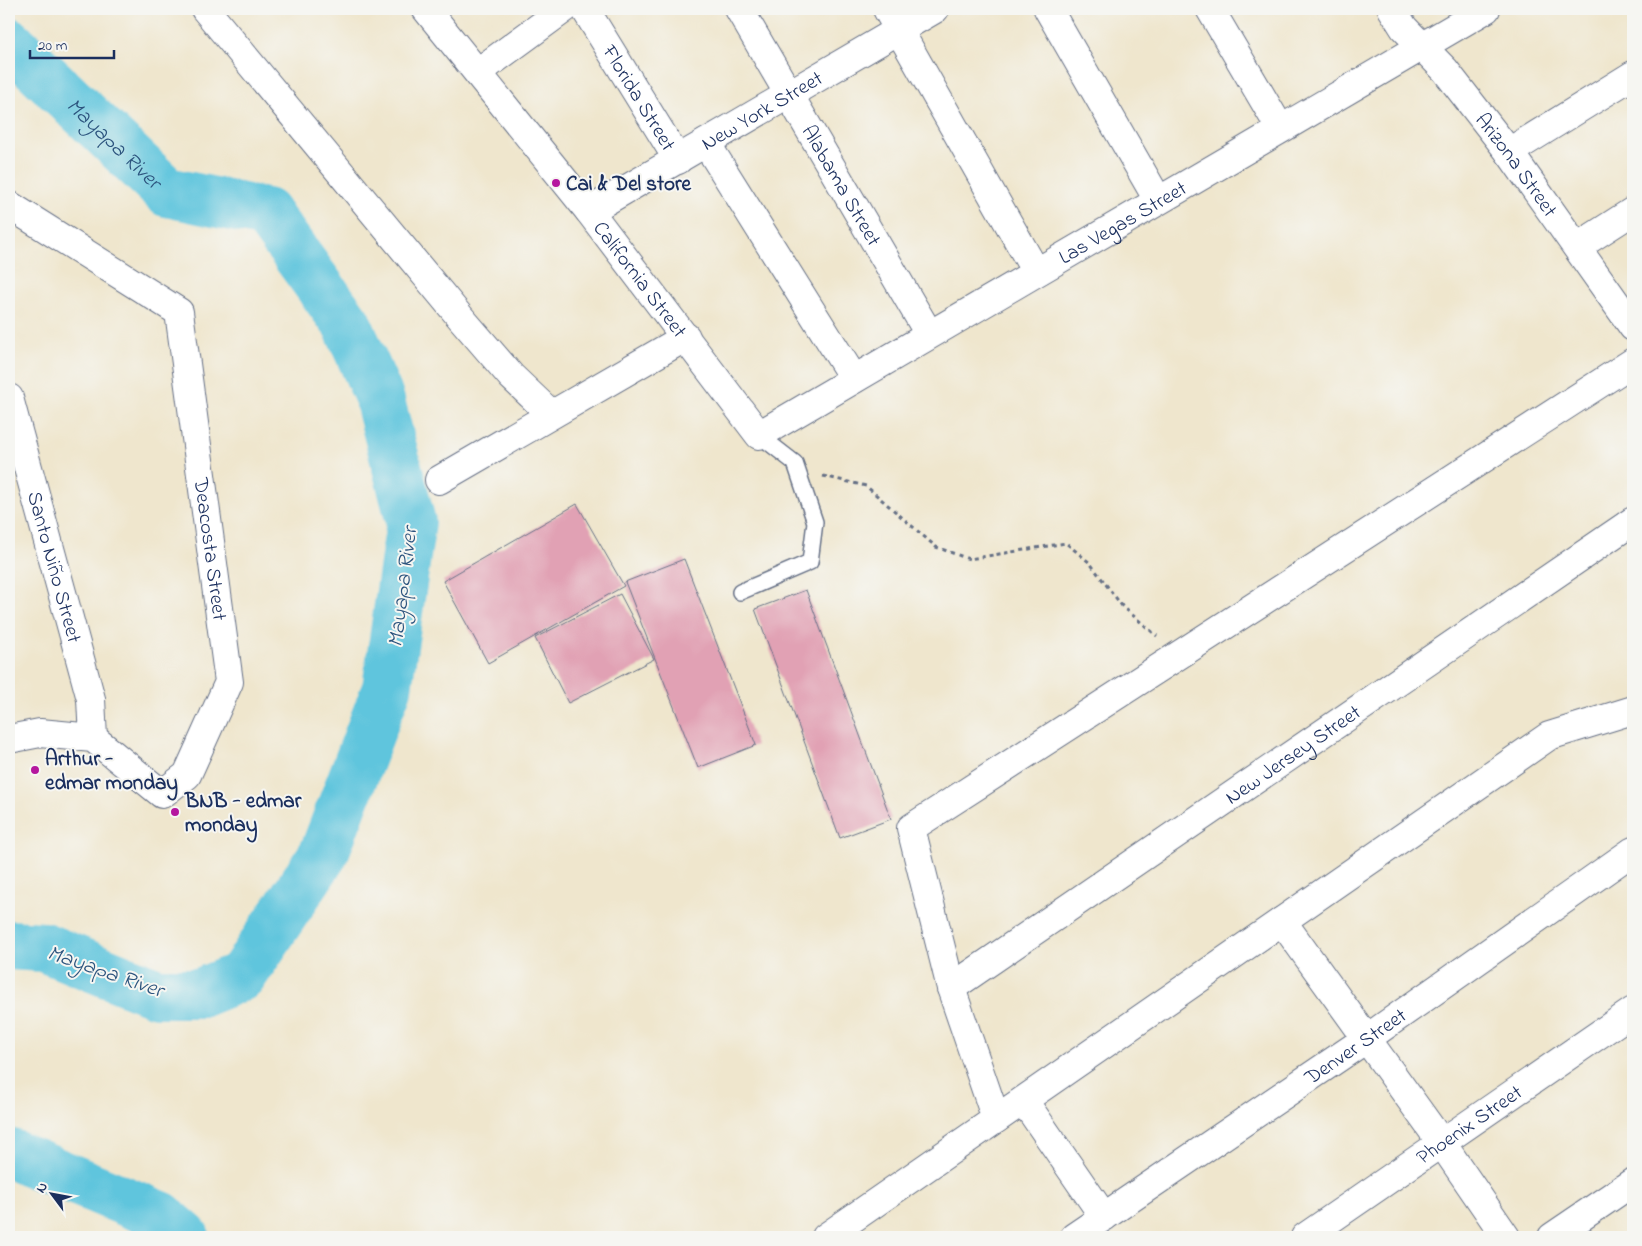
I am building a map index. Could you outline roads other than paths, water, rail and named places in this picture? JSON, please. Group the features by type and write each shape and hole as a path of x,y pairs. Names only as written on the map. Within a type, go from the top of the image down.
{"street":[{"path":"205,9 461,318 511,376 550,414"},
{"name":"California Street","path":"426,9 589,211 759,435"},
{"path":"478,72 564,9"},
{"name":"Florida Street","path":"585,9 678,160"},
{"name":"Alabama Street","path":"739,9 791,94 929,334"},
{"name":"New York Street","path":"589,211 791,94 894,19 935,9"},
{"path":"1048,9 1158,200"},
{"path":"1210,9 1280,128"},
{"name":"Arizona Street","path":"1392,9 1404,28 1445,70 1509,152 1633,327"},
{"name":"Las Vegas Street","path":"759,435 1486,9"},
{"path":"894,19 1036,272"},
{"path":"1509,152 1633,75"},
{"path":"706,143 854,379"},
{"name":"Deacosta Street","path":"9,205 179,312 229,682 187,775 162,794 93,738"},
{"path":"1577,247 1633,211"},
{"path":"439,480 550,414 686,337"},
{"path":"996,1119 951,988 911,828 1633,362"},
{"name":"Santo Niño Street","path":"9,398 91,699 93,738"},
{"name":"New Jersey Street","path":"951,988 1633,521"},
{"path":"826,1237 1549,736 1633,710"},
{"path":"9,739 40,733 93,738"},
{"name":"Denver Street","path":"1074,1237 1366,1038 1633,851"},
{"path":"1282,920 1441,1142 1506,1237"},
{"name":"Phoenix Street","path":"1305,1237 1633,1011"},
{"path":"1024,1101 1104,1217"},
{"path":"1552,1237 1633,1182"}],"lane":[{"path":"740,592 810,562 815,522 795,463 759,435"}],"waterway":[{"name":"Mayapa River","path":"9,42 167,192 266,213 347,324 379,397 411,522 387,688 324,853 242,976 200,993 157,993 43,947 9,945"},
{"name":"Mayapa River","path":"9,1153 161,1216 185,1237"}],"place":[{"name":"Cai & Del store","path":"556,183"},
{"name":"Arthur - edmar monday","path":"35,770"},
{"name":"BNB - edmar monday","path":"175,812"}]}
